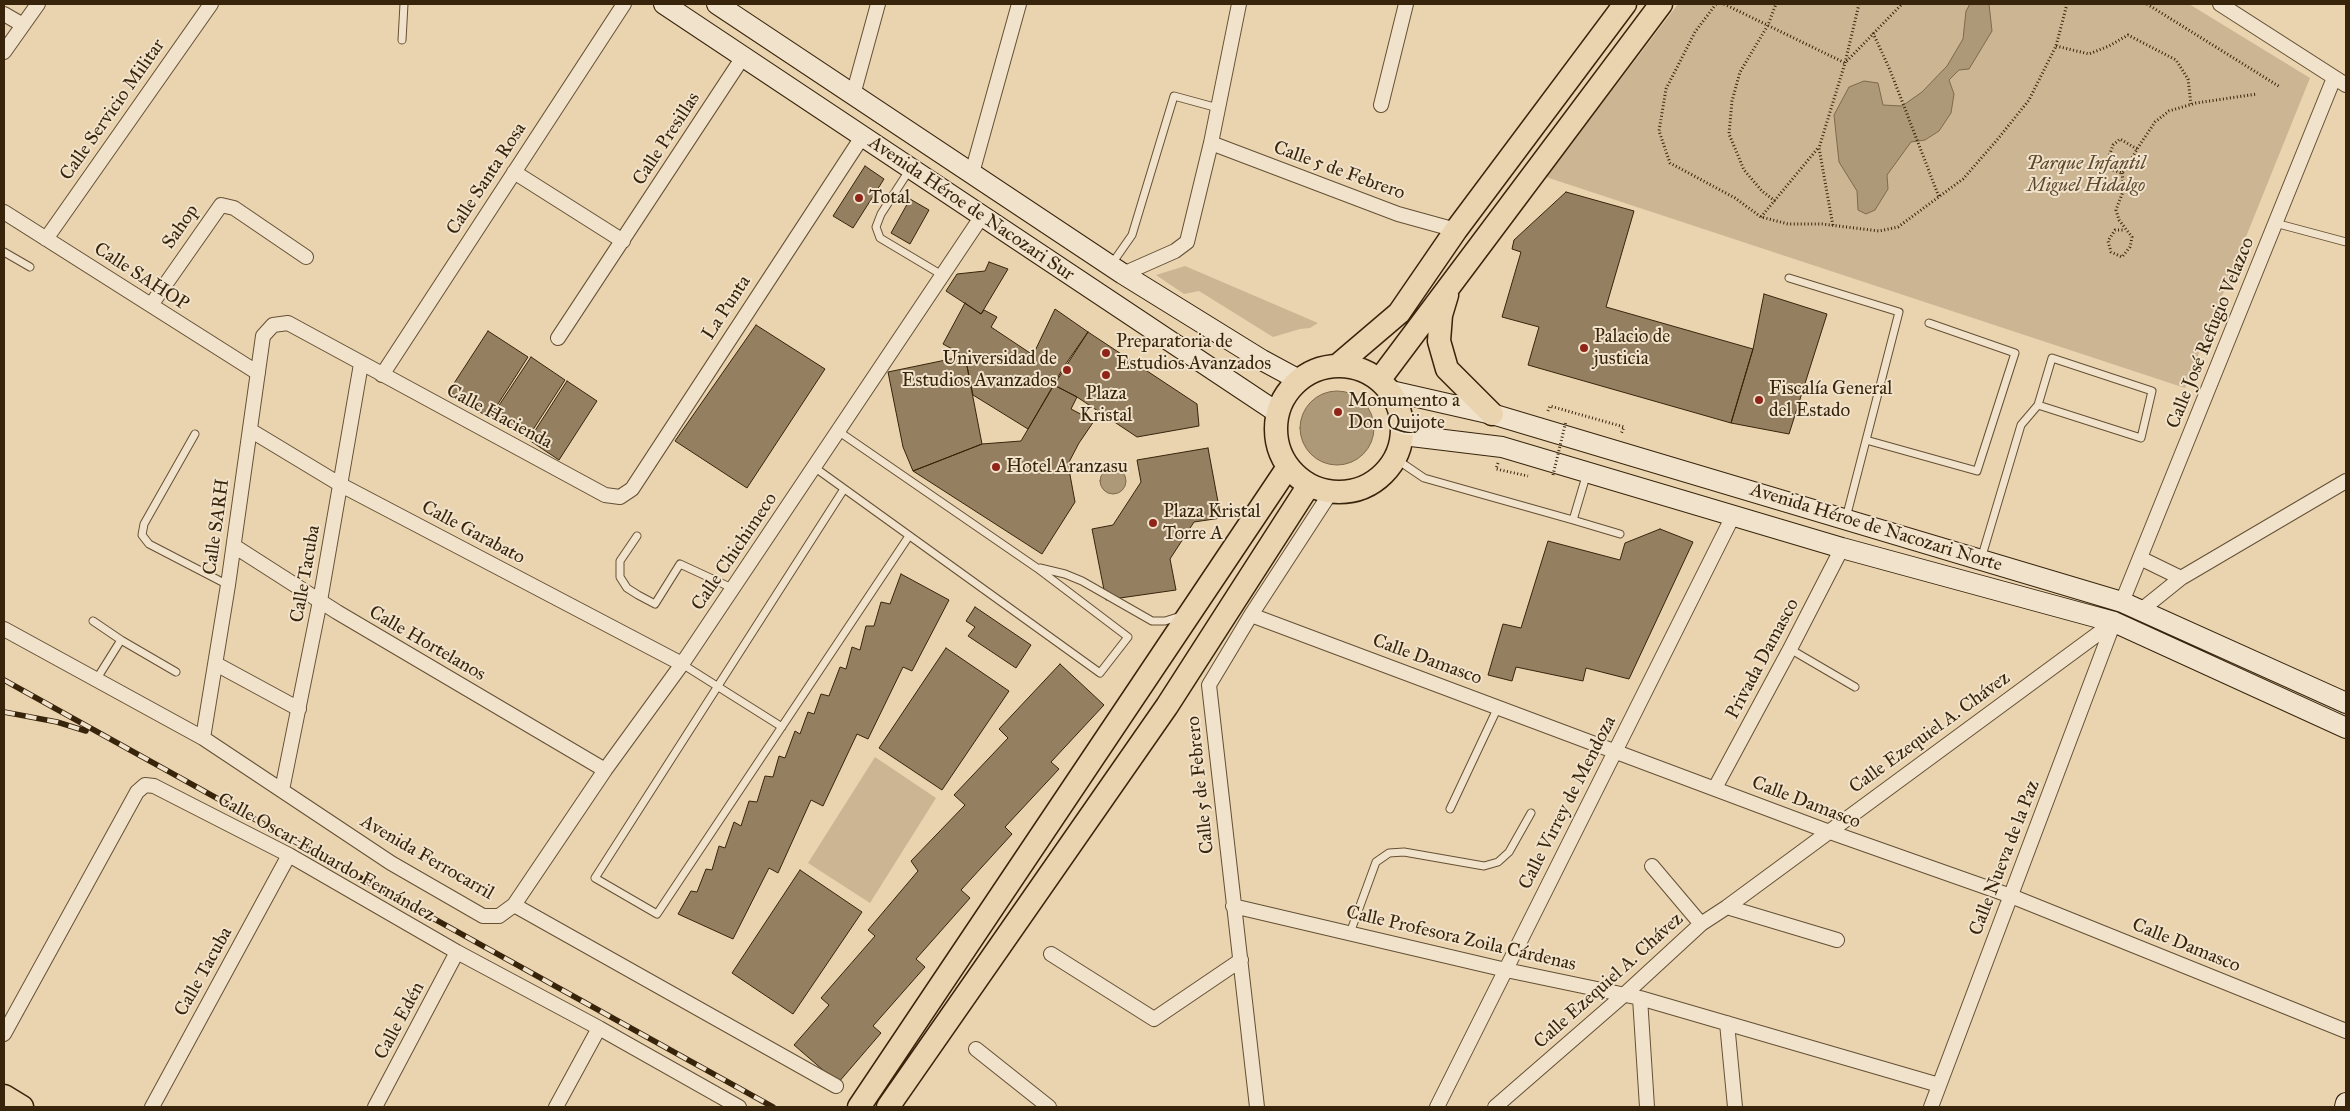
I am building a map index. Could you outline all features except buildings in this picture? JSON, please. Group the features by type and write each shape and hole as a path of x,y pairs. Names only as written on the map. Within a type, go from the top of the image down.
{"main road":[{"name":"Avenida Héroe de Nacozari Sur","path":"664,4 1278,413"},
{"name":"Avenida Héroe de Nacozari Sur","path":"717,4 1116,270 1262,360 1299,380"},
{"path":"1338,365 1399,313 1456,230 1625,4"},
{"path":"1386,385 1449,289 1661,4"},
{"path":"1449,289 1442,315 1440,341 1447,369 1492,414"},
{"path":"1338,365 1358,368 1386,385 1401,410 1403,435 1396,459 1380,478 1354,491 1331,492 1309,485 1288,467 1276,437 1278,413 1285,396 1299,380 1316,370 1338,365"},
{"name":"Avenida Héroe de Nacozari Norte","path":"1386,385 1492,414 1846,518 2131,606 2346,703"},
{"name":"Avenida Héroe de Nacozari Norte","path":"1403,435 1502,447 1842,548 2114,622 2346,728"},
{"path":"859,1107 1288,467"},
{"path":"888,1107 1168,706 1309,485"},
{"path":"4,1096 22,1107"},
{"path":"2343,1107 2346,1103"}],"street":[{"path":"4,52 38,4"},
{"name":"Calle Servicio Militar","path":"46,239 211,4"},
{"name":"Calle Santa Rosa","path":"382,375 624,4"},
{"path":"853,95 878,4"},
{"path":"972,173 1019,4"},
{"path":"1116,270 1175,251 1187,242 1211,143 1239,4"},
{"path":"1381,105 1406,4"},
{"path":"2220,4 2346,85"},
{"path":"4,14 23,25"},
{"name":"Calle Presillas","path":"558,338 743,58"},
{"name":"Calle José Refugio Velazco","path":"2131,606 2140,558 2334,78"},
{"name":"La Punta","path":"620,497 632,489 862,137"},
{"name":"Calle 5 de Febrero","path":"1211,143 1398,214 1456,230"},
{"path":"514,172 623,241"},
{"name":"Sahop","path":"151,306 221,205 234,208 306,257"},
{"name":"Calle SAHOP","path":"4,212 258,374"},
{"name":"Calle Chichimeco","path":"514,905 605,770 682,664 982,216"},
{"name":"Calle Hacienda","path":"273,324 288,323 605,495 620,497"},
{"name":"Calle SARH","path":"203,738 234,546 263,336 273,324"},
{"name":"Calle Tacuba","path":"282,790 320,601 361,364"},
{"name":"Calle Garabato","path":"250,430 341,485 682,664"},
{"path":"2131,606 2346,481"},
{"name":"Calle 5 de Febrero","path":"1257,1107 1209,685 1251,615 1331,492"},
{"name":"Calle Virrey de Mendoza","path":"1437,1107 1733,516"},
{"name":"Calle Hortelanos","path":"234,546 320,601 605,770"},
{"name":"Privada Damasco","path":"1715,788 1842,548"},
{"path":"2140,558 2181,578"},
{"name":"Calle Damasco","path":"1251,615 1498,706 1827,831 2011,896 2346,1031"},
{"name":"Calle Ezequiel A. Chávez","path":"1495,1107 1625,994 1701,924 1727,907 1827,831 2114,622"},
{"name":"Calle Nueva de la Paz","path":"1931,1107 2114,622"},
{"name":"Avenida Ferrocarril","path":"4,629 203,738 391,863 483,916 499,916 514,905 836,1086"},
{"path":"216,664 299,709"},
{"name":"Calle Oscar Eduardo Fernández","path":"4,1034 132,800 145,785 154,786 289,855 457,952 599,1028 733,1106"},
{"name":"Calle Tacuba","path":"152,1107 289,855"},
{"path":"1652,866 1701,924"},
{"name":"Calle Profesora Zoila Cárdenas","path":"1234,906 1506,970 1625,994 1939,1086"},
{"path":"1727,907 1837,940"},
{"name":"Calle Edén","path":"375,1107 457,952"},
{"path":"1050,954 1154,1019 1241,960"},
{"path":"1640,998 1647,1107"},
{"path":"1728,1023 1735,1107"},
{"path":"556,1107 599,1028"},
{"path":"976,1049 1049,1107"}],"lane":[{"path":"402,40 404,4"},
{"path":"1116,270 1132,236 1174,96 1218,108"},
{"path":"910,168 881,214 876,227 880,238 942,275"},
{"path":"2275,223 2346,242"},
{"path":"4,252 30,267"},
{"path":"1789,278 1899,312 1846,518"},
{"path":"1866,440 1977,471 2015,353 1930,323"},
{"path":"1981,560 2021,425 2038,405 2052,358 2152,391 2141,438 2038,405"},
{"path":"814,467 1100,673 1128,637 1037,568 838,430"},
{"path":"195,434 144,524 142,535 150,544 228,585"},
{"path":"1396,459 1424,478 1620,534"},
{"path":"1573,520 1587,472"},
{"path":"844,489 595,878 657,914 908,536"},
{"path":"637,536 620,561 620,577 627,588 647,600 656,604 680,564 732,588"},
{"path":"1037,568 1065,574 1082,581 1152,621 1165,621 1191,613"},
{"path":"93,621 121,640 176,672"},
{"path":"96,680 121,640"},
{"path":"1790,649 1855,687"},
{"path":"682,664 782,727"},
{"path":"1450,809 1498,706"},
{"path":"1350,933 1376,862 1389,853 1404,852 1484,866 1498,862 1509,852 1531,813"}],"path":[{"path":"1716,4 1695,32 1666,89 1659,131 1670,163 1735,198 1761,218 1788,224 1879,231 1898,227 1964,179 2029,100 2056,46 2067,4"},
{"path":"1724,4 1844,63"},
{"path":"1775,201 1762,191 1744,170 1729,134 1732,101 1740,72 1768,25 1776,4"},
{"path":"1761,218 1819,148 1859,4"},
{"path":"1844,63 1902,4"},
{"path":"2147,4 2280,87"},
{"path":"1873,33 1939,197"},
{"path":"2056,46 2089,54 2110,46 2128,35 2176,60 2188,79 2192,104"},
{"path":"2122,173 2155,122 2169,111 2192,104 2257,94"},
{"path":"2122,173 2113,170 2108,160 2113,144 2120,139 2136,149"},
{"path":"1819,148 1833,226"},
{"path":"2122,173 2124,189 2116,210 2125,230 2132,237 2130,247 2122,257 2111,252 2108,241 2115,230 2125,230"},
{"path":"1552,475 1566,422"}],"green space":[{"name":"Parque Infantil Miguel Hidalgo","path":"1678,4 2189,4 2310,78 2185,388 1546,177"},
{"path":"1185,266 1318,323 1310,328 1273,337 1199,291 1184,294 1156,275"},
{"path":"875,757 936,798 870,903 808,863"}],"shaded area":[{"path":"1970,4 1989,4 1992,31 1969,69 1959,70 1949,80 1954,94 1951,113 1939,131 1925,140 1911,142 1887,175 1888,189 1875,210 1866,214 1858,210 1857,191 1839,162 1834,115 1849,87 1864,81 1878,83 1883,105 1902,106 1922,92 1947,66 1963,39 1966,11"},
{"path":"1330,391 1344,391 1358,397 1368,407 1374,421 1374,435 1368,449 1358,459 1344,465 1330,465 1316,459 1306,449 1300,435 1300,421 1306,407 1316,397"},
{"path":"1113,468 1123,471 1126,481 1123,491 1113,494 1103,491 1100,481 1103,471"}],"railway":[{"path":"4,680 773,1107"},
{"path":"4,712 57,722 86,731"}],"place":[{"name":"Total","path":"859,198"},
{"name":"Palacio de justicia","path":"1584,348"},
{"name":"Preparatoria de Estudios Avanzados","path":"1106,353"},
{"name":"Universidad de Estudios Avanzados","path":"1067,370"},
{"name":"Plaza Kristal","path":"1106,375"},
{"name":"Fiscalía General del Estado","path":"1759,400"},
{"name":"Monumento a Don Quijote","path":"1338,412"},
{"name":"Hotel Aranzasu","path":"996,467"},
{"name":"Plaza Kristal Torre A","path":"1153,523"}]}
